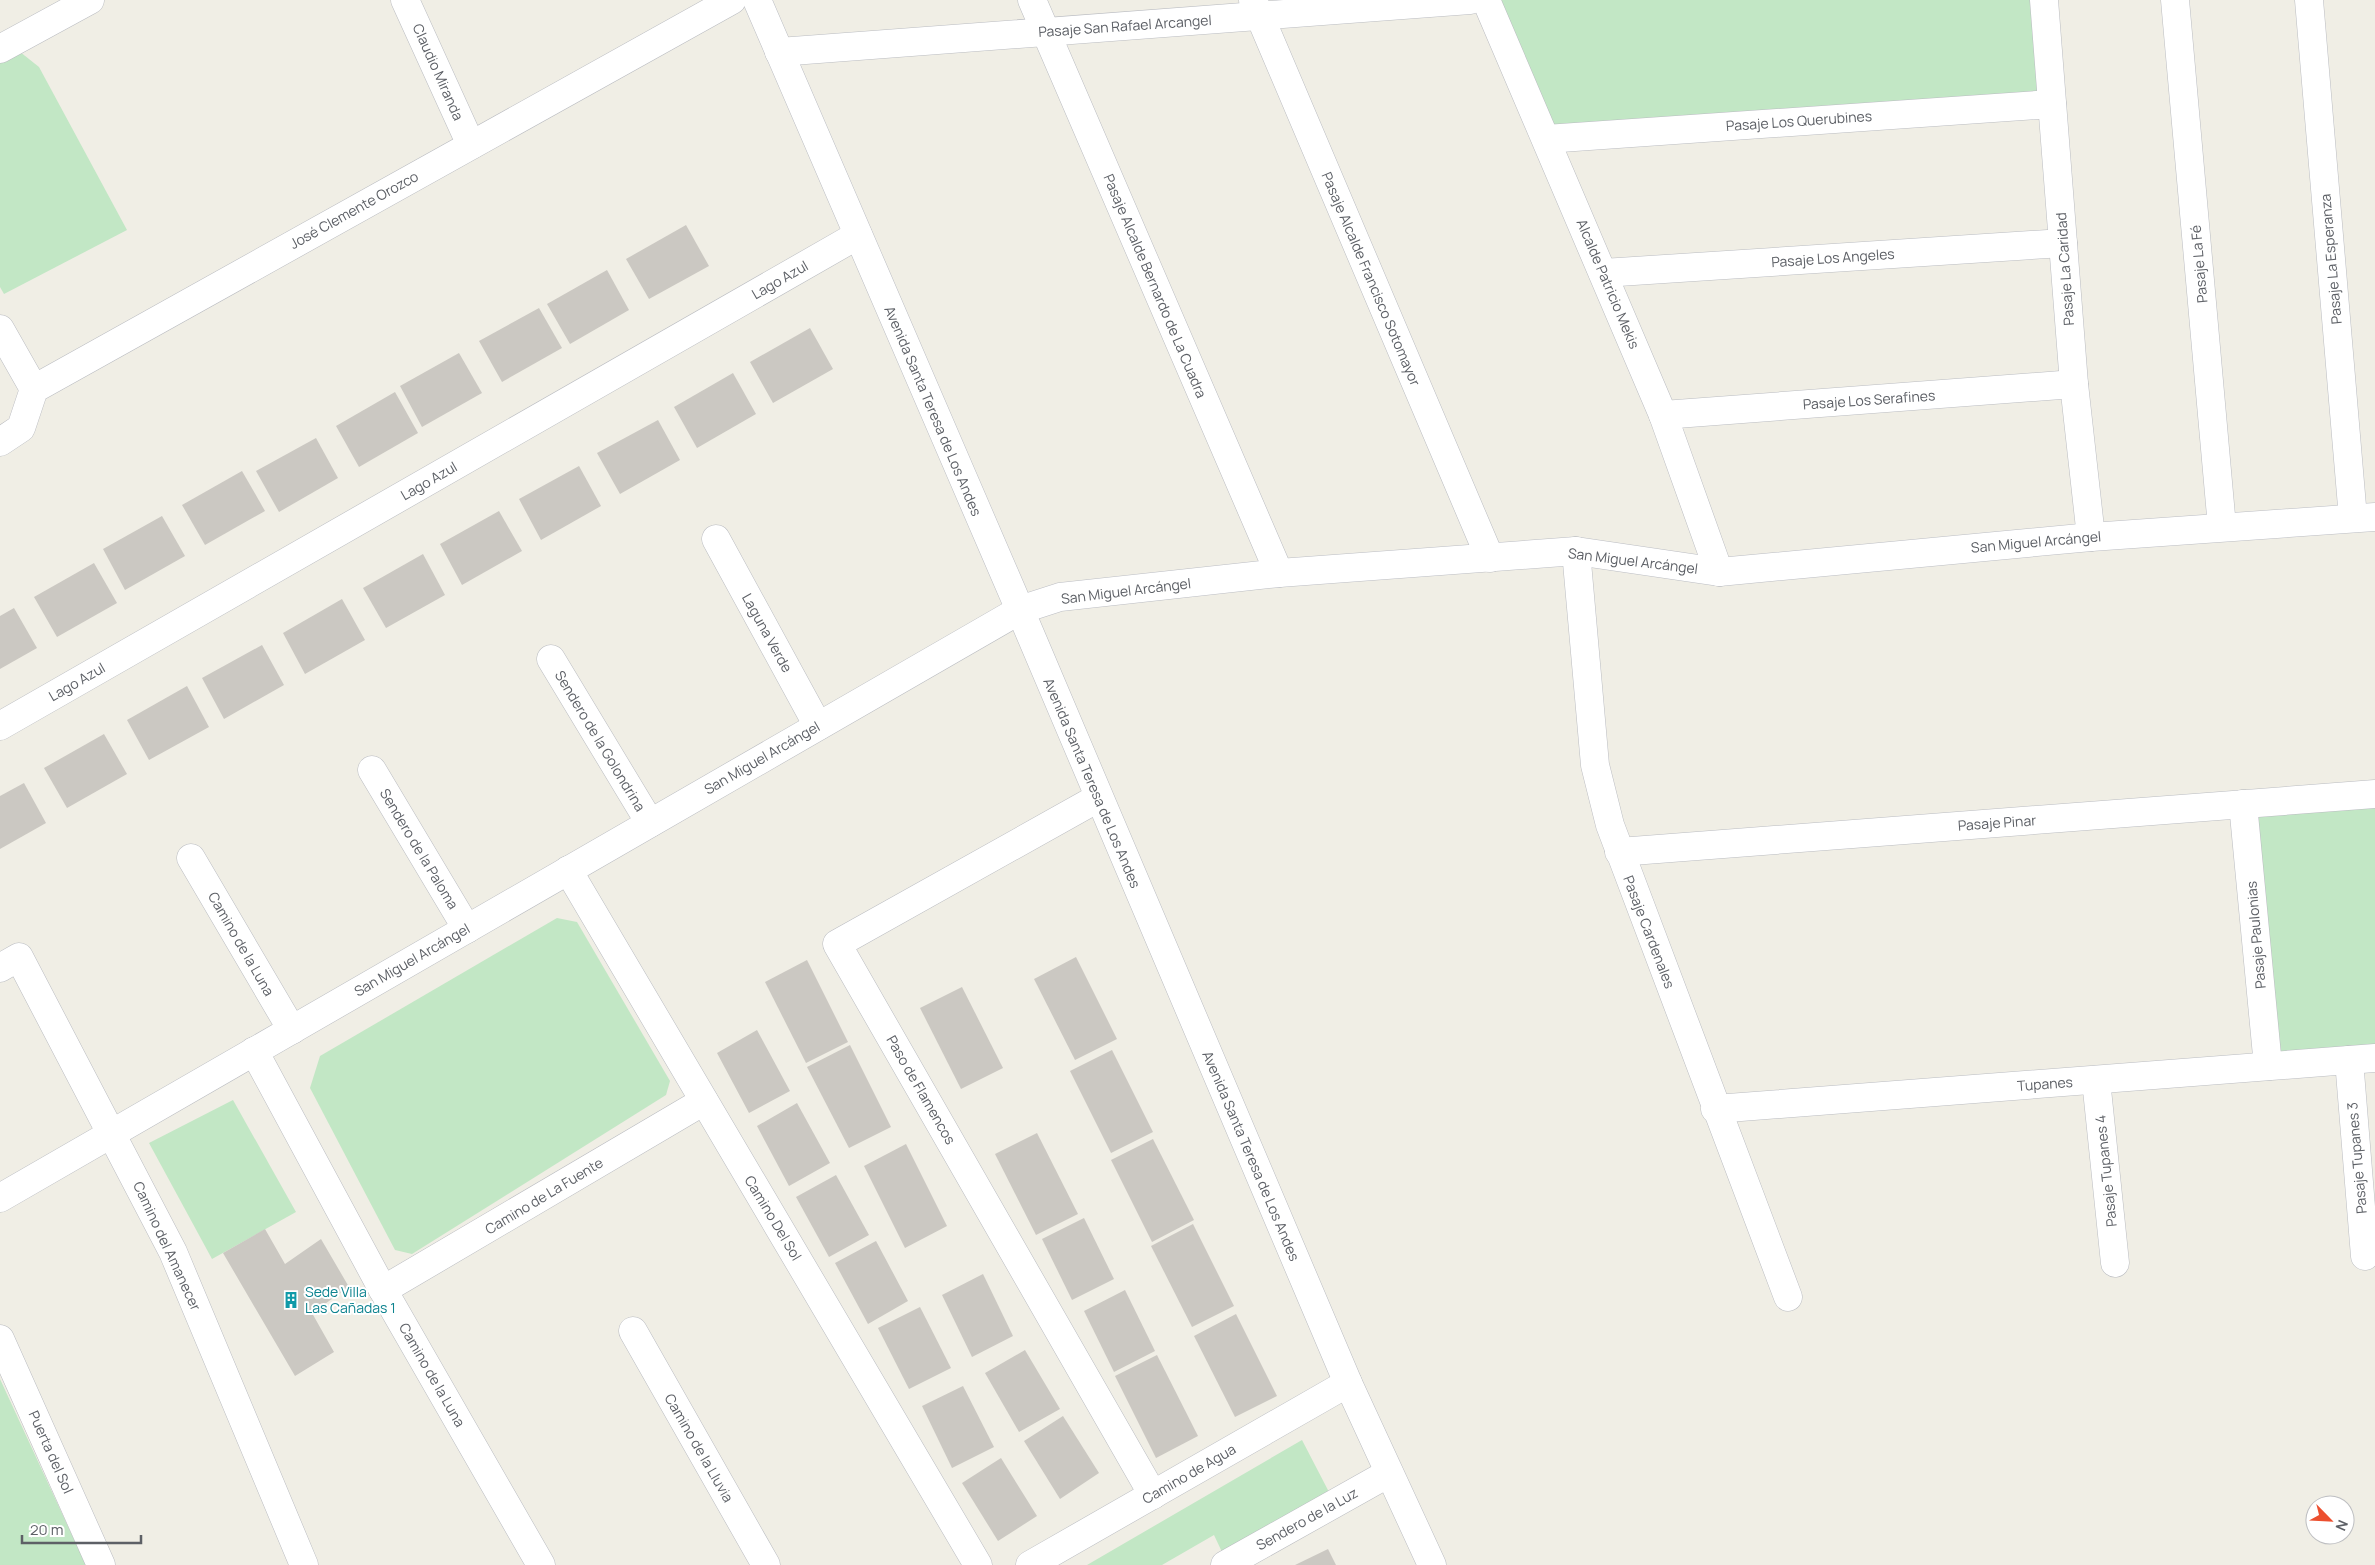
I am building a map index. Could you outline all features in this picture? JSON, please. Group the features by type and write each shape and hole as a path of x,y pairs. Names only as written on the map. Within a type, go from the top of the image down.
{"street":[{"path":"0,49 90,0"},
{"name":"Claudio Miranda","path":"405,0 471,145"},
{"name":"José Clemente Orozco","path":"34,389 732,0"},
{"name":"Avenida Santa Teresa de Los Andes","path":"757,0 1020,610 1098,798 1348,1383 1432,1565"},
{"name":"Pasaje Alcalde Bernardo de La Cuadra","path":"1032,0 1279,572"},
{"name":"Pasaje San Rafael Arcangel","path":"779,52 1045,32 1257,8 1470,0"},
{"name":"Alcalde Patricio Mekis","path":"1486,0 1663,415 1719,572"},
{"name":"Pasaje La Caridad","path":"2044,0 2074,384 2090,537"},
{"name":"Pasaje La Fé","path":"2175,0 2222,527"},
{"name":"Pasaje La Esperanza","path":"2309,0 2364,517"},
{"name":"Pasaje Alcalde Francisco Sotomayor","path":"1257,8 1490,558"},
{"name":"Pasaje Los Querubines","path":"1546,138 2052,104"},
{"name":"Lago Azul","path":"0,726 858,235"},
{"name":"Pasaje Los Angeles","path":"1603,273 2063,243"},
{"path":"0,329 34,389 21,428 0,442"},
{"name":"Pasaje Los Serafines","path":"1663,415 2074,384"},
{"name":"San Miguel Arcángel","path":"0,1198 1020,610 1060,597 1279,572 1576,551 1719,572 2090,537 2364,517"},
{"name":"Laguna Verde","path":"716,539 818,726"},
{"name":"Pasaje Cardenales","path":"1576,551 1595,765 1619,852 1788,1297"},
{"name":"Sendero de la Golondrina","path":"551,659 650,823"},
{"name":"Sendero de la Paloma","path":"372,770 467,929"},
{"name":"Pasaje Pinar","path":"1619,852 2375,794"},
{"name":"Paso de Flamencos","path":"1098,798 837,944 1153,1495"},
{"name":"Pasaje Paulonias","path":"2243,804 2268,1066"},
{"name":"Camino de la Luna","path":"191,858 292,1030"},
{"name":"Camino Del Sol","path":"568,870 978,1565"},
{"name":"Camino del Amanecer","path":"0,968 19,957 173,1252 304,1565"},
{"name":"Camino de la Luna","path":"254,1051 384,1290 541,1565"},
{"name":"Tupanes","path":"1715,1109 2362,1059"},
{"name":"Pasaje Tupanes 3","path":"2362,1059 2365,1256"},
{"name":"Pasaje Tupanes 4","path":"2096,1080 2116,1263"},
{"name":"Camino de La Fuente","path":"384,1290 704,1101"},
{"name":"Camino de la Lluvia","path":"633,1331 766,1565"},
{"name":"Puerta del Sol","path":"0,1339 101,1565"},
{"name":"Camino de Agua","path":"1030,1565 1348,1383"},
{"name":"Sendero de la Luz","path":"1225,1565 1389,1473"}],"green space":[{"path":"1486,0 2044,0 2052,104 1546,139"},
{"path":"0,36 39,67 127,230 4,294 0,287"},
{"path":"2375,794 2375,1058 2268,1066 2243,804"},
{"path":"557,918 577,922 670,1081 666,1095 412,1254 395,1250 310,1088 320,1056"},
{"path":"233,1100 296,1212 212,1259 149,1143"},
{"path":"0,1379 83,1559 86,1565 0,1565"},
{"path":"1302,1440 1330,1494 1222,1552 1214,1535 1162,1565 1087,1565"}],"building":[{"path":"686,225 709,266 649,299 626,259"},
{"path":"607,270 629,310 570,344 547,304"},
{"path":"539,308 562,348 502,382 479,341"},
{"path":"810,328 833,369 773,403 750,362"},
{"path":"459,353 482,393 422,427 400,386"},
{"path":"733,373 756,414 697,448 674,407"},
{"path":"395,392 418,433 359,467 336,426"},
{"path":"658,420 680,460 620,494 597,453"},
{"path":"316,438 338,478 279,512 256,471"},
{"path":"579,466 601,506 541,540 519,499"},
{"path":"242,471 265,511 205,545 182,505"},
{"path":"499,511 522,551 462,585 440,544"},
{"path":"162,516 185,556 125,590 103,549"},
{"path":"423,554 445,595 386,628 363,588"},
{"path":"94,563 117,603 57,637 34,597"},
{"path":"342,599 365,640 305,674 283,633"},
{"path":"14,608 37,648 0,669 0,616"},
{"path":"262,645 284,685 224,719 202,678"},
{"path":"187,686 209,727 149,760 127,720"},
{"path":"104,734 127,774 67,808 44,768"},
{"path":"24,783 46,823 0,849 0,796"},
{"path":"1076,957 1117,1039 1075,1060 1034,979"},
{"path":"807,960 848,1042 806,1063 765,982"},
{"path":"962,987 1003,1068 961,1089 920,1008"},
{"path":"757,1030 790,1091 749,1113 717,1053"},
{"path":"850,1045 891,1127 849,1148 807,1067"},
{"path":"1112,1050 1153,1132 1111,1153 1070,1071"},
{"path":"797,1103 830,1163 789,1186 757,1126"},
{"path":"1037,1133 1078,1214 1036,1235 995,1154"},
{"path":"1153,1139 1194,1220 1152,1242 1111,1160"},
{"path":"906,1144 947,1226 905,1248 864,1166"},
{"path":"836,1175 869,1235 829,1257 796,1197"},
{"path":"1084,1218 1114,1279 1072,1300 1042,1239"},
{"path":"1193,1224 1234,1306 1192,1327 1151,1246"},
{"name":"Sede Villa Las Cañadas 1","path":"265,1229 285,1264 321,1239 349,1287 312,1313 334,1352 295,1376 223,1253"},
{"path":"876,1241 908,1301 868,1324 835,1263"},
{"path":"983,1274 1013,1336 972,1357 942,1295"},
{"path":"1125,1290 1155,1351 1114,1372 1084,1311"},
{"path":"920,1307 951,1368 909,1389 878,1328"},
{"path":"1236,1314 1277,1396 1235,1417 1194,1336"},
{"path":"1025,1350 1060,1409 1019,1432 985,1373"},
{"path":"1157,1355 1198,1436 1156,1458 1115,1376"},
{"path":"963,1386 994,1447 952,1468 922,1406"},
{"path":"1063,1416 1099,1473 1060,1499 1024,1441"},
{"path":"1001,1458 1037,1516 998,1541 962,1483"},
{"path":"1328,1549 1336,1565 1295,1565"}],"place":[{"name":"Sede Villa Las Cañadas 1","path":"291,1300"}]}
